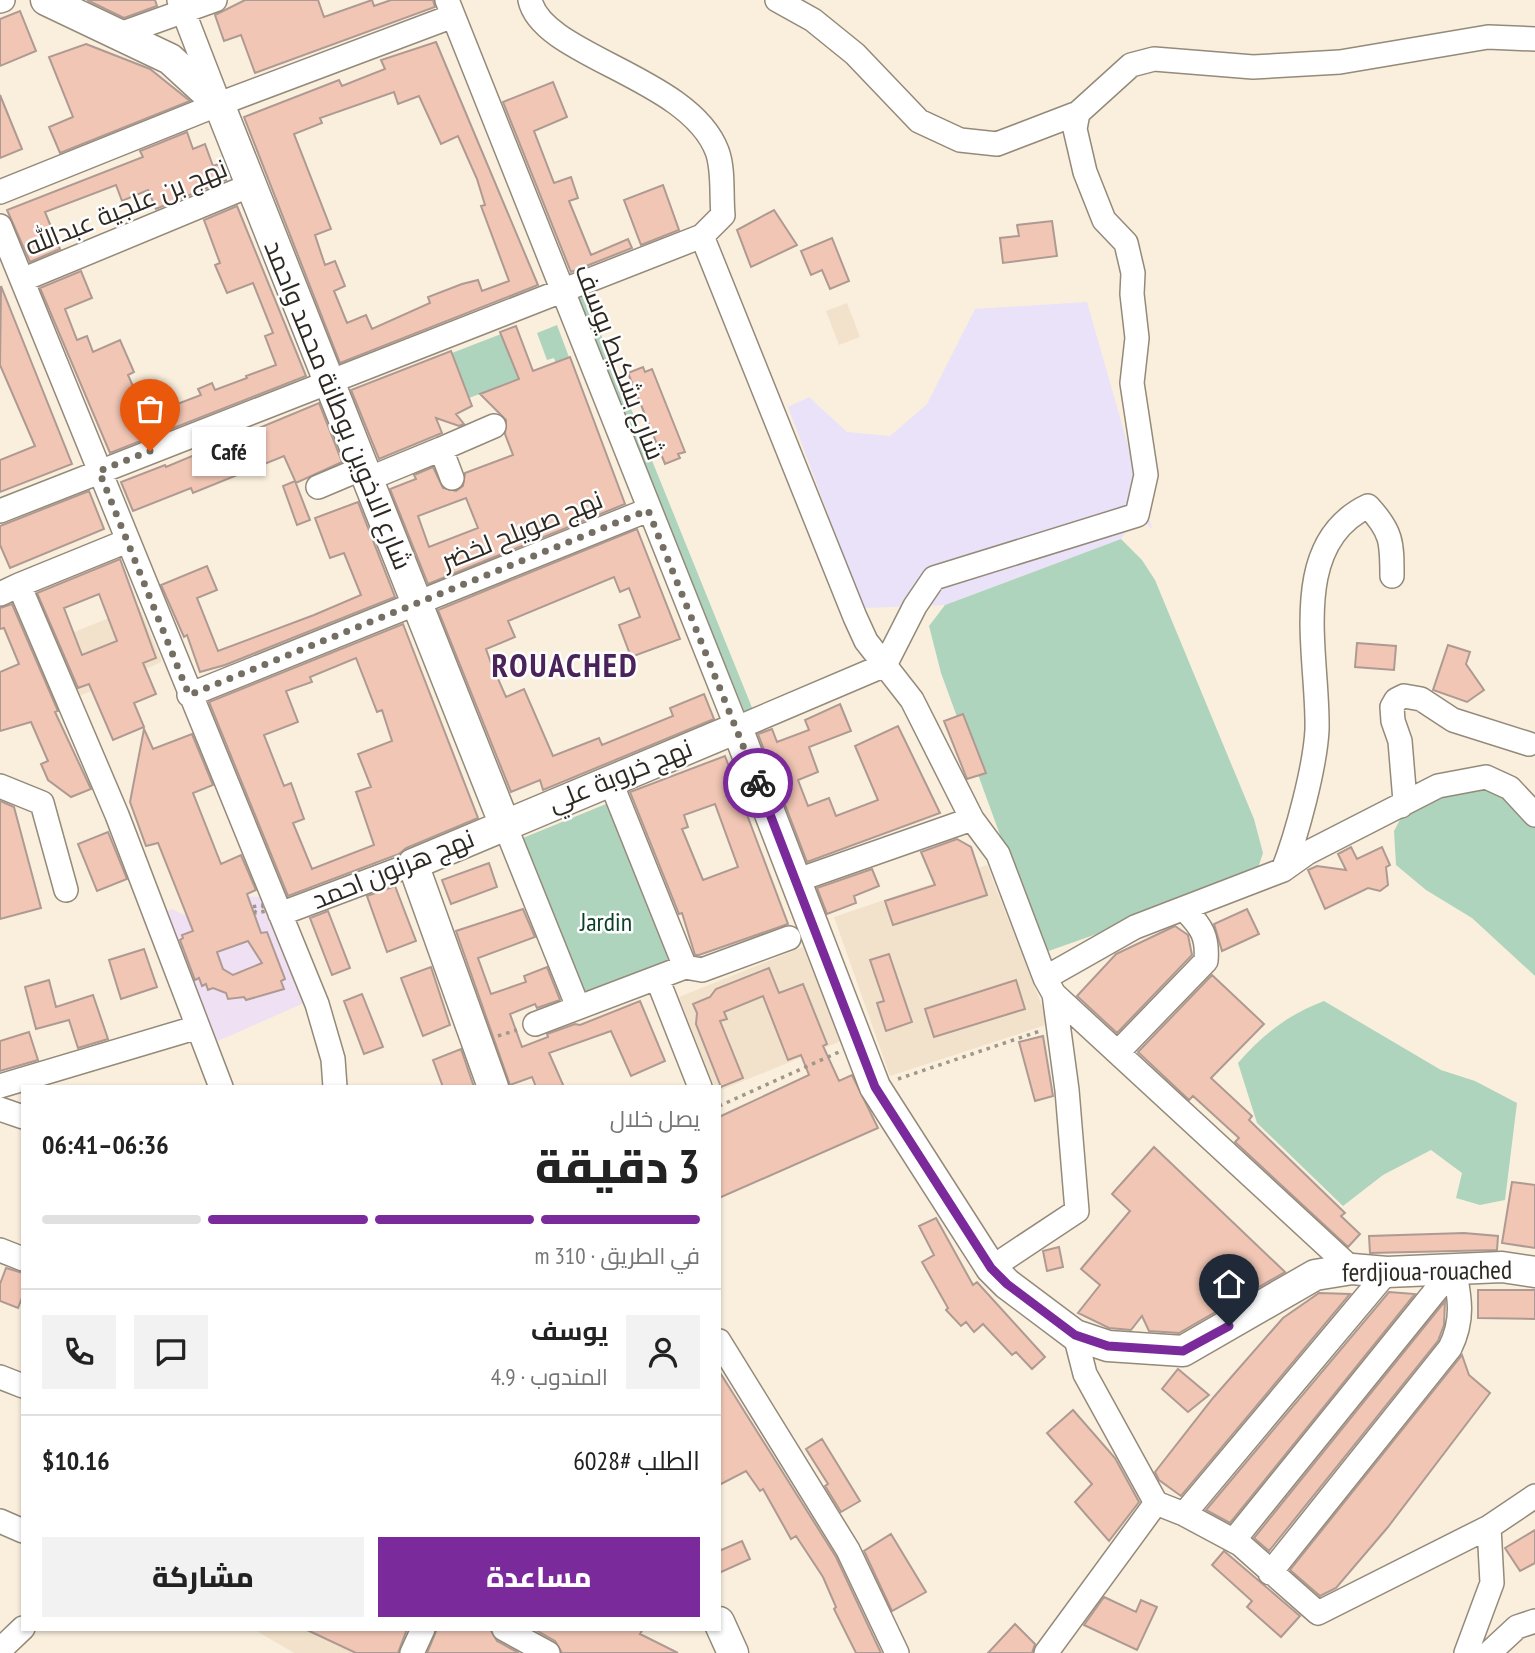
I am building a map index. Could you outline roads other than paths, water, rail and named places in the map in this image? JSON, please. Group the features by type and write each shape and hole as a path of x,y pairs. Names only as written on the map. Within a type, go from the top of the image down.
{"main road":[{"path":"46,0 170,59 219,104"},
{"name":"شارع الاخوين بوطانة محمد واحمد","path":"219,104 504,823"},
{"name":"نهج خروبة علي","path":"504,823 737,728"},
{"name":"ferdjioua-rouached","path":"737,728 875,1087 991,1268 1007,1284 1075,1335 1108,1346 1183,1351 1315,1275 1352,1269 1387,1272 1502,1268 1535,1272"},
{"name":"نهج هرنون احمد","path":"403,868 504,823"},
{"path":"403,868 492,1085"},
{"path":"721,1626 733,1653"},
{"path":"701,1631 711,1653"}],"street":[{"path":"120,34 181,6 215,0"},
{"path":"0,512 99,471 563,293 702,236 723,215 717,152 693,116 656,88 552,31 533,11 530,0"},
{"path":"777,0 813,20 855,54 919,121 960,141 997,144 1078,113 1131,65 1154,60 1253,67 1340,62 1488,37 1535,39"},
{"path":"181,6 219,104"},
{"path":"0,192 450,8"},
{"name":"شارع بشكيط يوسف","path":"450,8 737,728"},
{"path":"737,728 885,665 915,606 934,578 1137,515 1146,475 1132,383 1137,338 1132,294 1133,273 1126,243 1104,220 1085,172 1075,129 1078,113"},
{"name":"نهج بن علجية عبدالله","path":"22,279 251,185"},
{"path":"0,226 317,1004 332,1059 335,1085"},
{"path":"702,236 866,641 912,700 972,819 998,854 1049,986 1068,1090 1077,1211 991,1268"},
{"path":"318,487 441,449 495,426"},
{"path":"441,449 452,478"},
{"path":"1283,870 1294,843 1317,733 1311,609 1317,568 1332,536 1349,515 1368,506 1385,524 1392,541 1392,576"},
{"name":"نهج صويلح لخضر","path":"189,695 648,510"},
{"path":"127,541 10,589 117,815 220,1085"},
{"path":"1401,806 1405,801 1400,741 1392,707 1396,700 1404,696 1421,699 1453,720 1529,744"},
{"path":"1049,986 1135,927 1185,910 1283,870 1307,853 1438,786 1486,777 1510,788 1535,815"},
{"path":"610,779 685,967"},
{"path":"0,786 43,803 66,890"},
{"path":"795,881 972,819"},
{"path":"504,823 578,1007"},
{"name":"نهج هرنون احمد","path":"280,914 403,868"},
{"path":"1119,1051 1206,961 1208,942 1201,925 1185,910"},
{"path":"535,1024 685,967 702,970 789,938"},
{"path":"657,978 699,1085"},
{"path":"1049,986 1352,1269"},
{"path":"0,1086 198,1027"},
{"path":"0,1108 21,1116"},
{"path":"0,1250 21,1258"},
{"path":"1234,1540 1454,1268"},
{"path":"1270,1573 1450,1348 1459,1329 1461,1306 1454,1268"},
{"path":"1184,1514 1387,1272"},
{"path":"1075,1335 1084,1374 1156,1503 1234,1540 1318,1612 1489,1527 1535,1496"},
{"path":"721,1344 848,1550 897,1653"},
{"path":"0,1377 21,1385"},
{"path":"1046,1653 1156,1503"},
{"path":"0,1521 21,1530"},
{"path":"1466,1653 1492,1583 1489,1527"},
{"path":"1489,1653 1529,1621"},
{"path":"0,1650 21,1630"},
{"path":"412,1653 422,1631"},
{"path":"508,1631 548,1653"}],"place":[{"name":"Café","path":"150,451"}],"district":[{"name":"ROUACHED","path":"565,665"}],"park label":[{"name":"Jardin","path":"606,922"}]}
